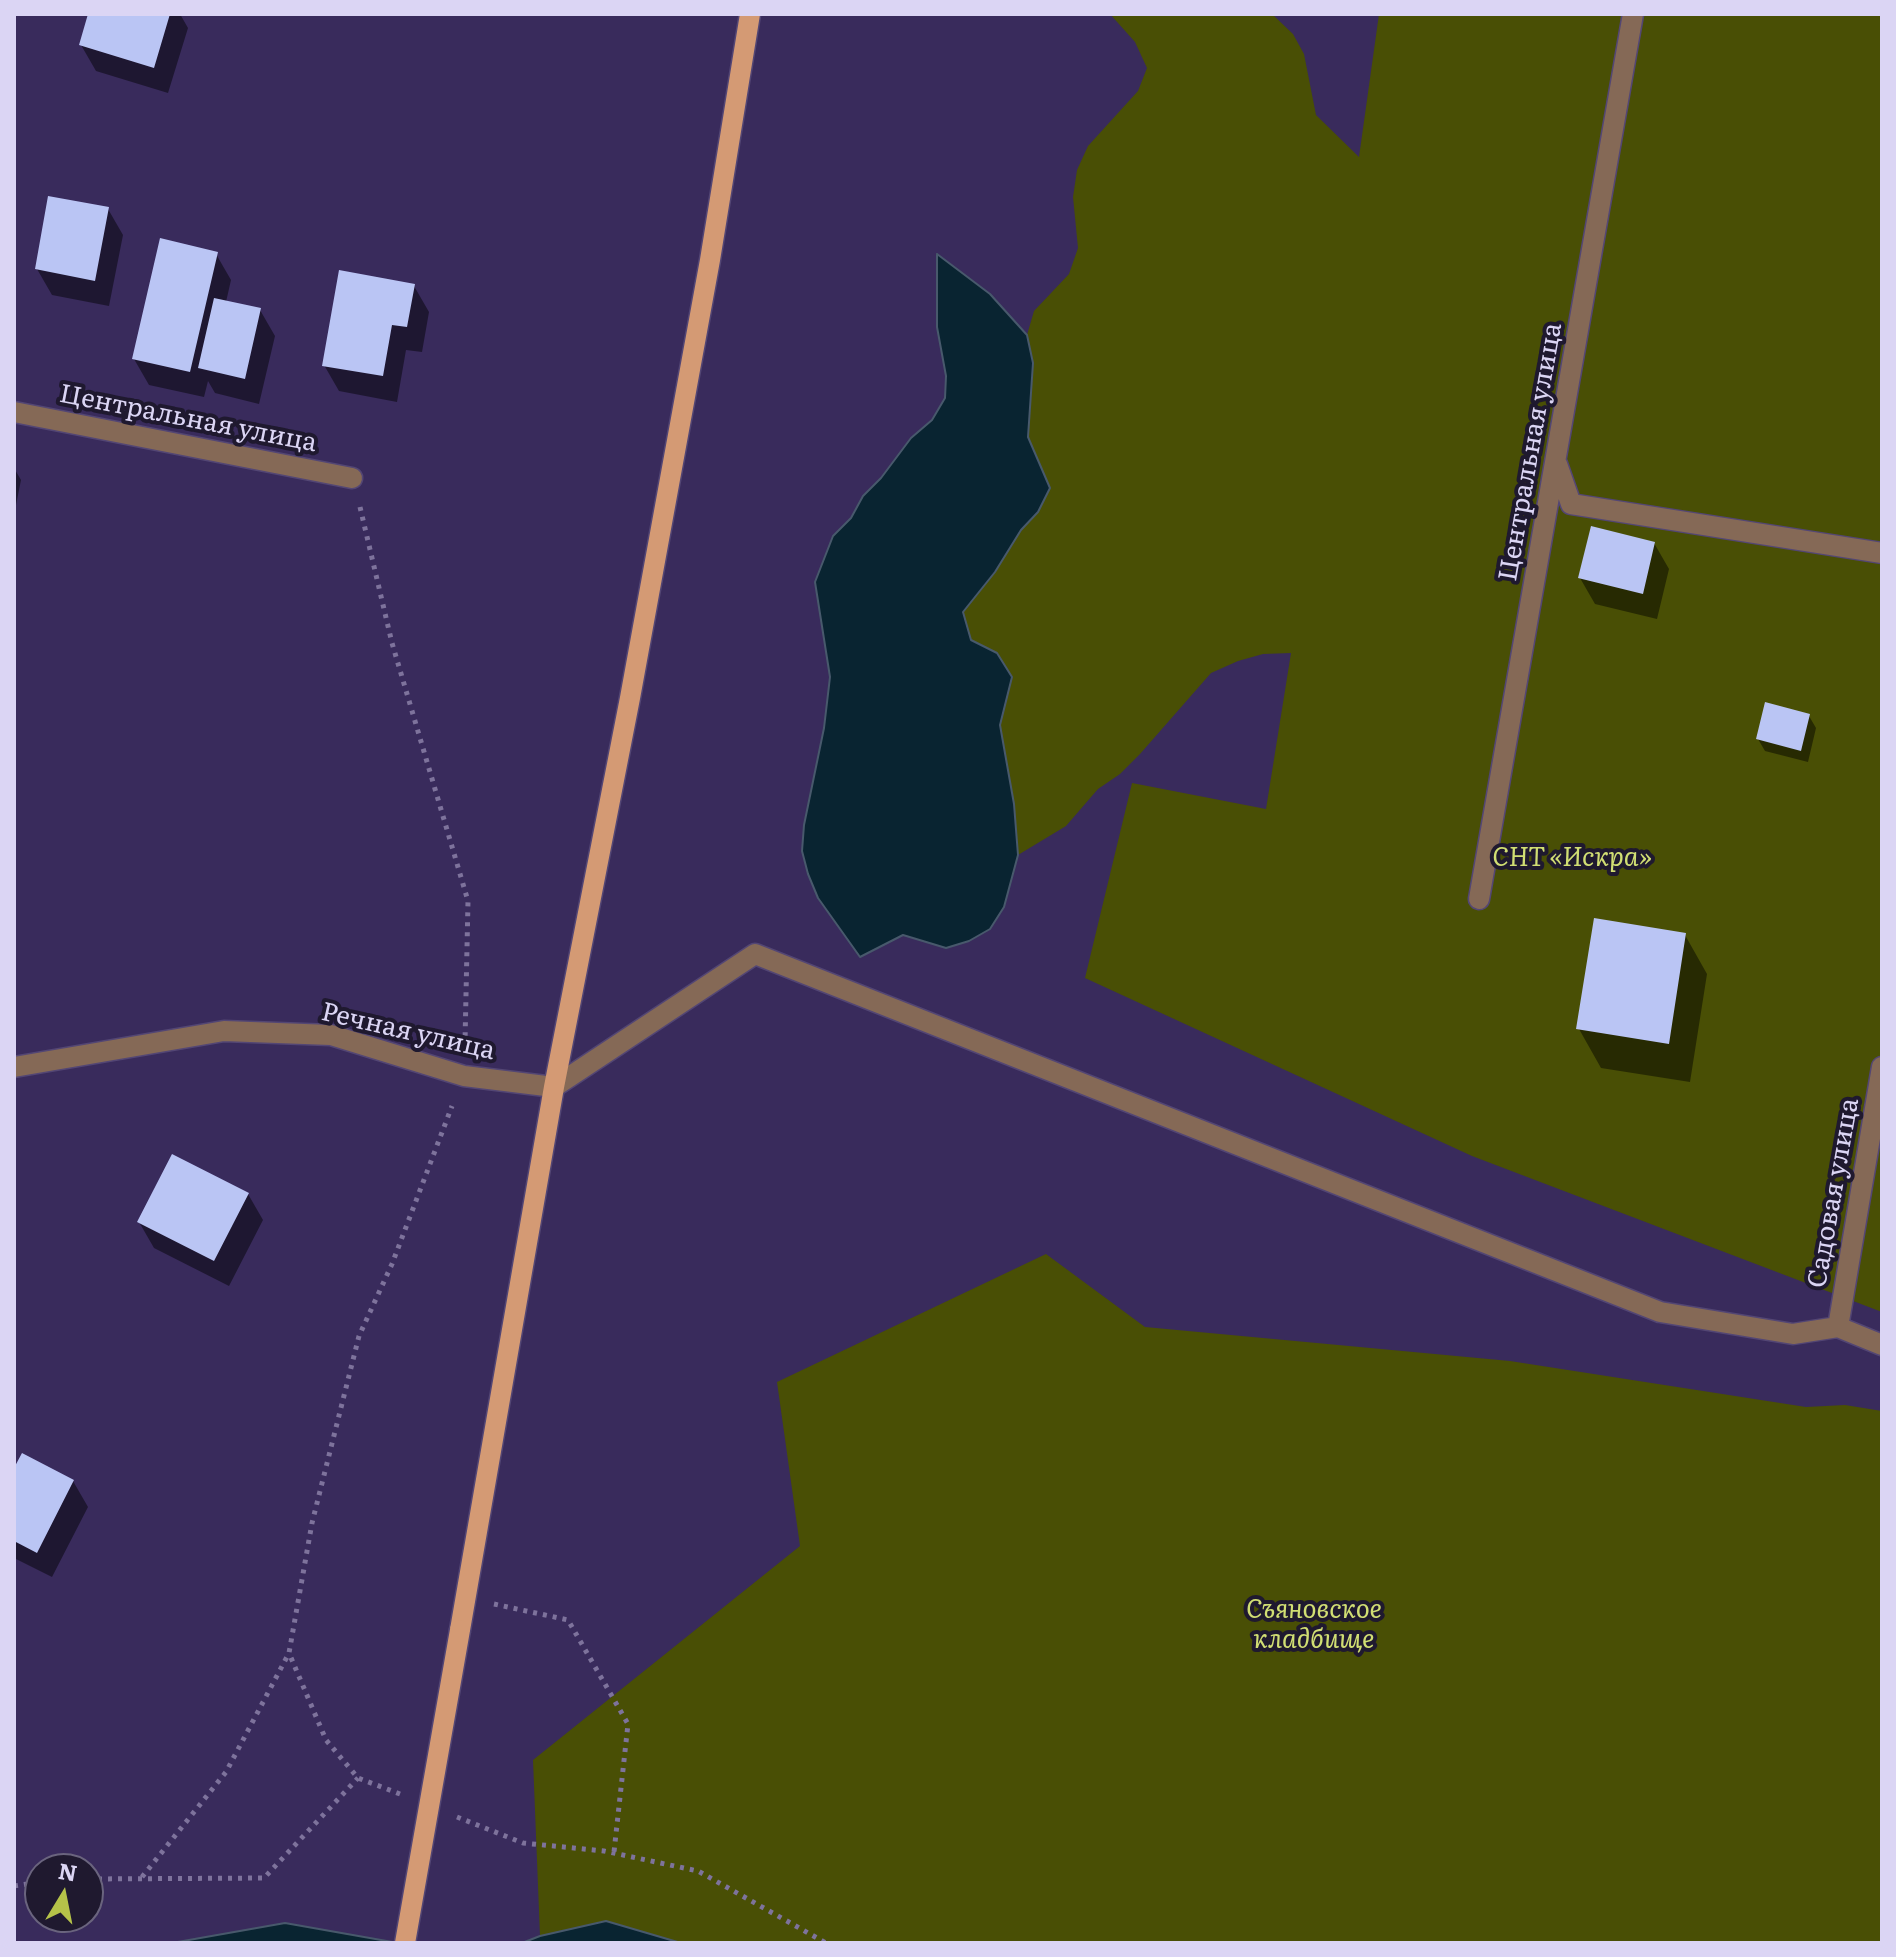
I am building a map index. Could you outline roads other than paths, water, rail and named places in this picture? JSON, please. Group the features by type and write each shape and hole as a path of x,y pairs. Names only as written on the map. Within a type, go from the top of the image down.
{"main road":[{"path":"405,1943 554,1087 630,698 710,260 750,14"}],"street":[{"name":"Центральная улица","path":"1479,899 1633,14"},
{"name":"Центральная улица","path":"14,412 352,478"},
{"path":"1556,460 1571,504 1882,553"},
{"path":"554,1087 755,954 1660,1312 1793,1334 1838,1327 1882,1345"},
{"name":"Речная улица","path":"14,1067 224,1031 331,1035 464,1076 554,1087"},
{"name":"Садовая улица","path":"1838,1327 1882,1067"}],"water":[{"path":"937,254 990,294 1027,335 1033,363 1028,437 1050,488 1038,512 1021,530 995,572 963,612 971,640 997,653 1012,677 1000,725 1014,804 1018,855 1004,907 990,929 969,941 946,948 903,935 860,957 818,898 802,851 830,677 815,582 833,536 851,518 863,496 911,438 932,420 945,398 946,376 937,327"},
{"path":"606,1921 681,1943 522,1943 540,1936"},
{"path":"285,1923 398,1943 172,1943"}],"park label":[{"name":"СНТ «Искра»","path":"1572,858"},
{"name":"Съяновское кладбище","path":"1314,1625"}]}
